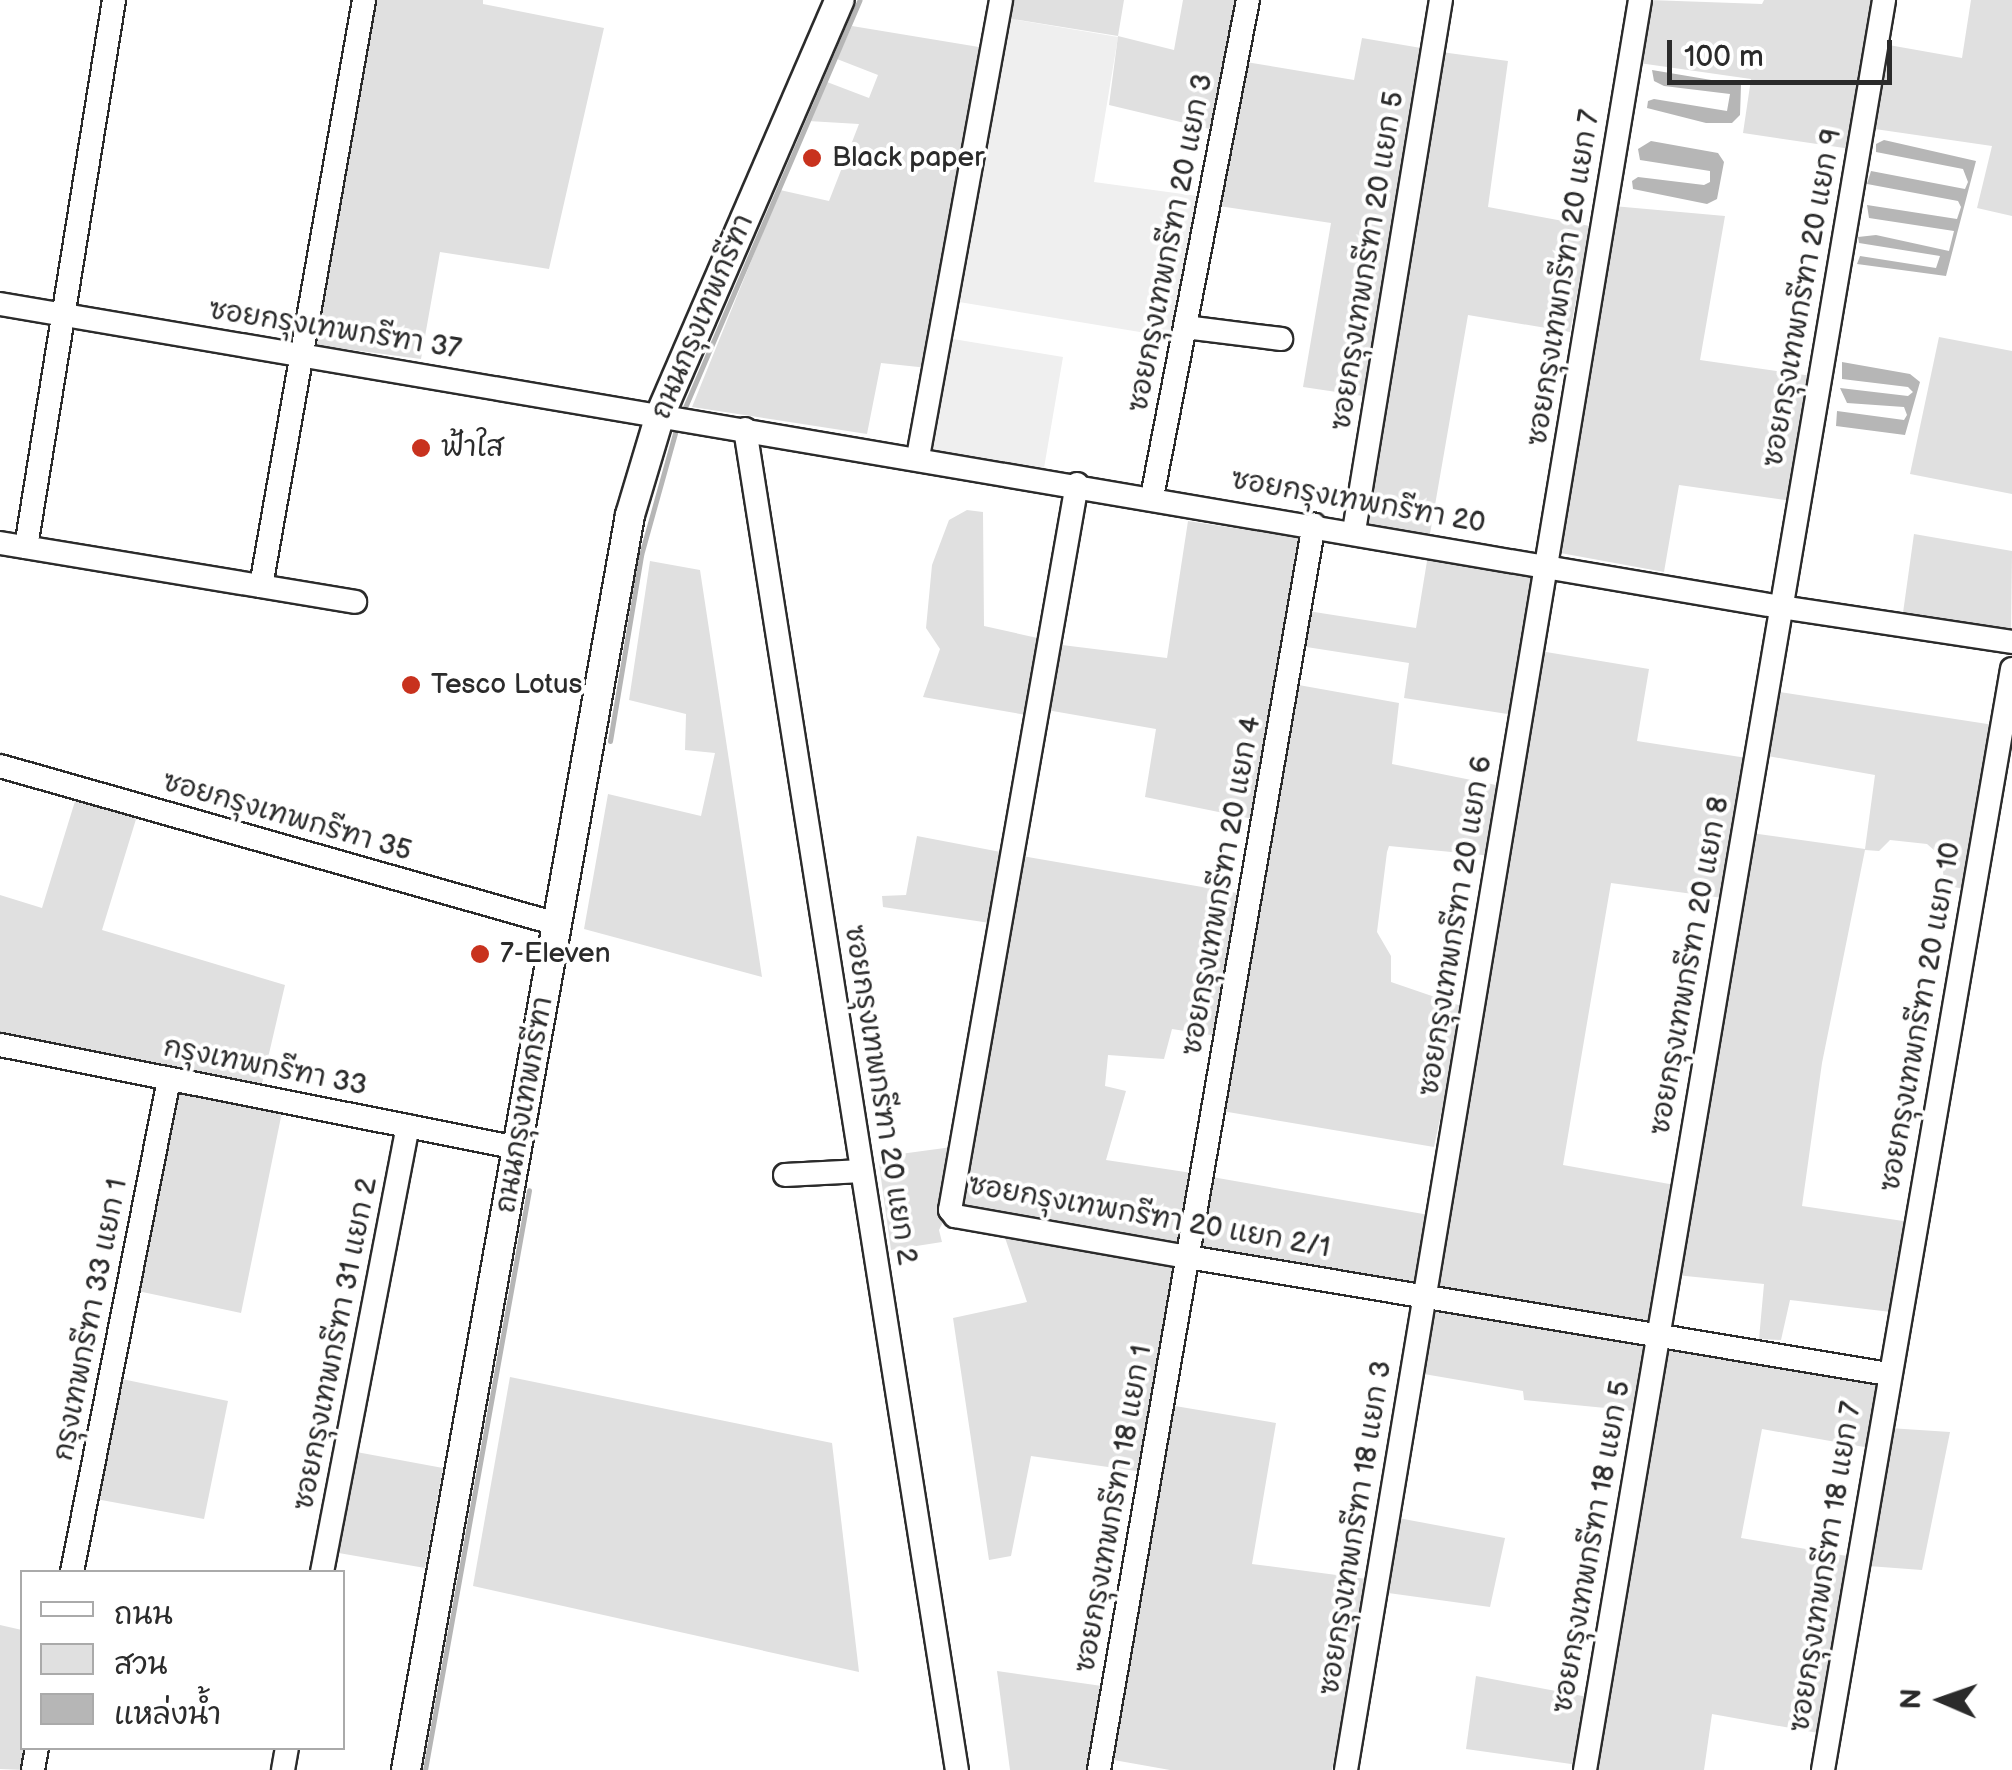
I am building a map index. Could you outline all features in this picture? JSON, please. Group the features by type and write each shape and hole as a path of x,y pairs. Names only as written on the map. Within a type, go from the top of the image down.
{"main road":[{"name":"ถนนกรุงเทพกรีฑา","path":"406,1770 630,515 676,417 840,0"}],"street":[{"path":"26,547 114,0"},
{"path":"261,586 364,0"},
{"path":"918,456 1001,0"},
{"name":"ซอยกรุงเทพกรีฑา 20 แยก 3","path":"1152,497 1248,0"},
{"name":"ซอยกรุงเทพกรีฑา 20 แยก 5","path":"1354,531 1442,0"},
{"name":"ซอยกรุงเทพกรีฑา 20 แยก 7","path":"1546,566 1640,0"},
{"name":"ซอยกรุงเทพกรีฑา 20 แยก 9","path":"1781,607 1884,0"},
{"name":"ซอยกรุงเทพกรีฑา 37","path":"0,304 676,417"},
{"path":"1185,327 1281,340"},
{"name":"ซอยกรุงเทพกรีฑา 20","path":"676,417 1781,607 2012,642"},
{"name":"ซอยกรุงเทพกรีฑา 20 แยก 2","path":"744,429 957,1770"},
{"name":"ซอยกรุงเทพกรีฑา 20 แยก 2/1","path":"1077,484 950,1210 955,1216 1888,1374"},
{"name":"ซอยกรุงเทพกรีฑา 20 แยก 4","path":"1188,1258 1314,524"},
{"path":"0,543 355,602"},
{"name":"ซอยกรุงเทพกรีฑา 20 แยก 6","path":"1425,1295 1546,566"},
{"name":"ซอยกรุงเทพกรีฑา 20 แยก 8","path":"1658,1335 1781,607"},
{"name":"ซอยกรุงเทพกรีฑา 20 แยก 10","path":"1888,1374 2012,670"},
{"name":"ซอยกรุงเทพกรีฑา 35","path":"0,766 557,924"},
{"name":"กรุงเทพกรีฑา 33","path":"0,1045 518,1148"},
{"name":"กรุงเทพกรีฑา 33 แยก 1","path":"72,1570 168,1078"},
{"name":"ซอยกรุงเทพกรีฑา 31 แยก 2","path":"322,1570 408,1126"},
{"path":"785,1175 862,1172"},
{"name":"ซอยกรุงเทพกรีฑา 18 แยก 1","path":"1099,1770 1188,1258"},
{"name":"ซอยกรุงเทพกรีฑา 18 แยก 3","path":"1346,1770 1425,1295"},
{"name":"ซอยกรุงเทพกรีฑา 18 แยก 5","path":"1586,1770 1658,1335"},
{"name":"ซอยกรุงเทพกรีฑา 18 แยก 7","path":"1823,1770 1888,1374"}],"shaded area":[{"path":"1006,18 1118,37 1094,182 1205,197 1176,338 953,301"},
{"path":"947,338 1063,357 1044,468 929,449"}],"green space":[{"path":"370,0 483,0 483,4 604,28 549,269 440,252 421,359 315,345"},
{"path":"1010,0 1124,0 1118,36 1006,18"},
{"path":"1183,0 1238,0 1218,131 1109,105 1118,36 1174,50"},
{"path":"1649,0 1762,4 1764,0 1875,0 1851,149 1743,133 1751,79 1639,63"},
{"path":"1971,0 2012,0 2012,216 1977,208 1992,146 1868,128 1883,44 1962,58"},
{"path":"852,26 985,48 928,368 881,363 867,434 692,407 780,190 829,201 859,124 808,121 827,82 869,98 878,75 837,59"},
{"path":"1362,38 1427,49 1370,397 1303,387 1331,223 1219,206 1246,62 1354,80"},
{"path":"1441,52 1508,61 1488,207 1590,226 1570,332 1468,315 1430,534 1361,524"},
{"path":"1613,206 1725,216 1700,360 1812,376 1792,501 1679,485 1664,572 1555,552"},
{"path":"1939,337 2012,351 2012,494 1910,474"},
{"path":"967,510 983,512 984,626 1042,639 1026,715 923,697 940,649 926,628 932,565 949,520"},
{"path":"1188,521 1300,538 1253,819 1145,797 1156,729 1041,709 1054,644 1167,658"},
{"path":"1914,534 2012,551 2011,632 1903,613"},
{"path":"1428,555 1536,577 1514,715 1404,698 1409,663 1300,646 1308,611 1416,628"},
{"path":"650,561 700,570 762,977 584,929 608,794 701,816 715,753 685,750 686,714 629,700"},
{"path":"1540,651 1649,669 1637,741 1747,758 1723,898 1611,883 1587,1023 1563,1165 1675,1185 1650,1328 1430,1290"},
{"path":"1293,684 1399,703 1392,764 1501,786 1493,856 1389,846 1387,852 1377,932 1391,956 1391,982 1464,1007 1434,1147 1222,1111"},
{"path":"1773,691 1994,725 1964,889 1944,885 1942,857 1927,844 1890,840 1879,851 1865,850 1822,1063 1802,1206 1910,1222 1891,1312 1790,1300 1781,1340 1759,1339 1764,1284 1676,1275 1751,833 1865,849 1875,775 1762,755"},
{"path":"76,798 137,816 102,930 285,985 261,1088 0,1036 0,895 42,908"},
{"path":"917,836 1006,853 990,923 883,907 882,896 906,895"},
{"path":"1016,855 1243,894 1217,1036 1172,1029 1164,1059 1108,1055 1105,1086 1126,1091 1106,1160 1192,1173 1182,1248 962,1211 955,1200"},
{"path":"175,1089 283,1107 241,1313 133,1290"},
{"path":"952,1147 945,1218 939,1230 942,1242 891,1250 878,1157"},
{"path":"1212,1177 1429,1215 1418,1287 1201,1249"},
{"path":"1003,1232 1168,1260 1180,1268 1143,1472 1031,1456 1011,1556 989,1560 953,1318 1027,1302"},
{"path":"1437,1303 1648,1340 1636,1411 1524,1400 1523,1391 1418,1373 1427,1312"},
{"path":"1661,1342 1883,1379 1870,1448 1762,1429 1741,1538 1853,1557 1824,1734 1712,1714 1704,1770 1591,1770"},
{"path":"510,1377 832,1443 859,1672 473,1586"},
{"path":"117,1378 228,1401 204,1519 96,1499"},
{"path":"1169,1405 1276,1423 1252,1564 1367,1579 1332,1770 1170,1770 1108,1759"},
{"path":"1889,1428 1950,1432 1922,1570 1868,1566"},
{"path":"351,1451 443,1468 425,1568 333,1552"},
{"path":"1393,1517 1505,1538 1490,1607 1381,1592"},
{"path":"0,1625 20,1630 20,1750 29,1750 25,1770 0,1769"},
{"path":"997,1671 1109,1687 1094,1770 1010,1770"},
{"path":"1476,1676 1588,1697 1578,1765 1466,1749"}],"water":[{"path":"1652,70 1741,85 1740,115 1732,123 1706,123 1647,108 1648,101 1654,99 1727,111 1730,94 1664,86 1654,81"},
{"path":"1884,140 1976,161 1946,276 1857,264 1860,256 1936,268 1940,256 1859,243 1858,237 1876,235 1949,251 1954,231 1869,218 1867,205 1957,219 1961,207 1958,201 1867,184 1871,171 1965,189 1968,182 1963,169 1876,152 1876,144"},
{"path":"1651,141 1718,153 1724,162 1717,199 1707,204 1633,189 1632,181 1638,177 1704,185 1710,182 1710,171 1640,160 1638,149"},
{"path":"1842,362 1910,374 1920,382 1905,435 1836,426 1837,411 1904,420 1907,415 1904,407 1847,403 1840,388 1908,396 1913,392 1908,387 1842,379"}],"waterway":[{"path":"683,412 860,0"},
{"path":"610,741 641,555 677,426"},
{"path":"425,1770 529,1190"}],"place":[{"name":"Black paper","path":"812,158"},
{"name":"ฟ้าใส","path":"421,448"},
{"name":"Tesco Lotus","path":"411,685"},
{"name":"7-Eleven","path":"480,954"}]}
